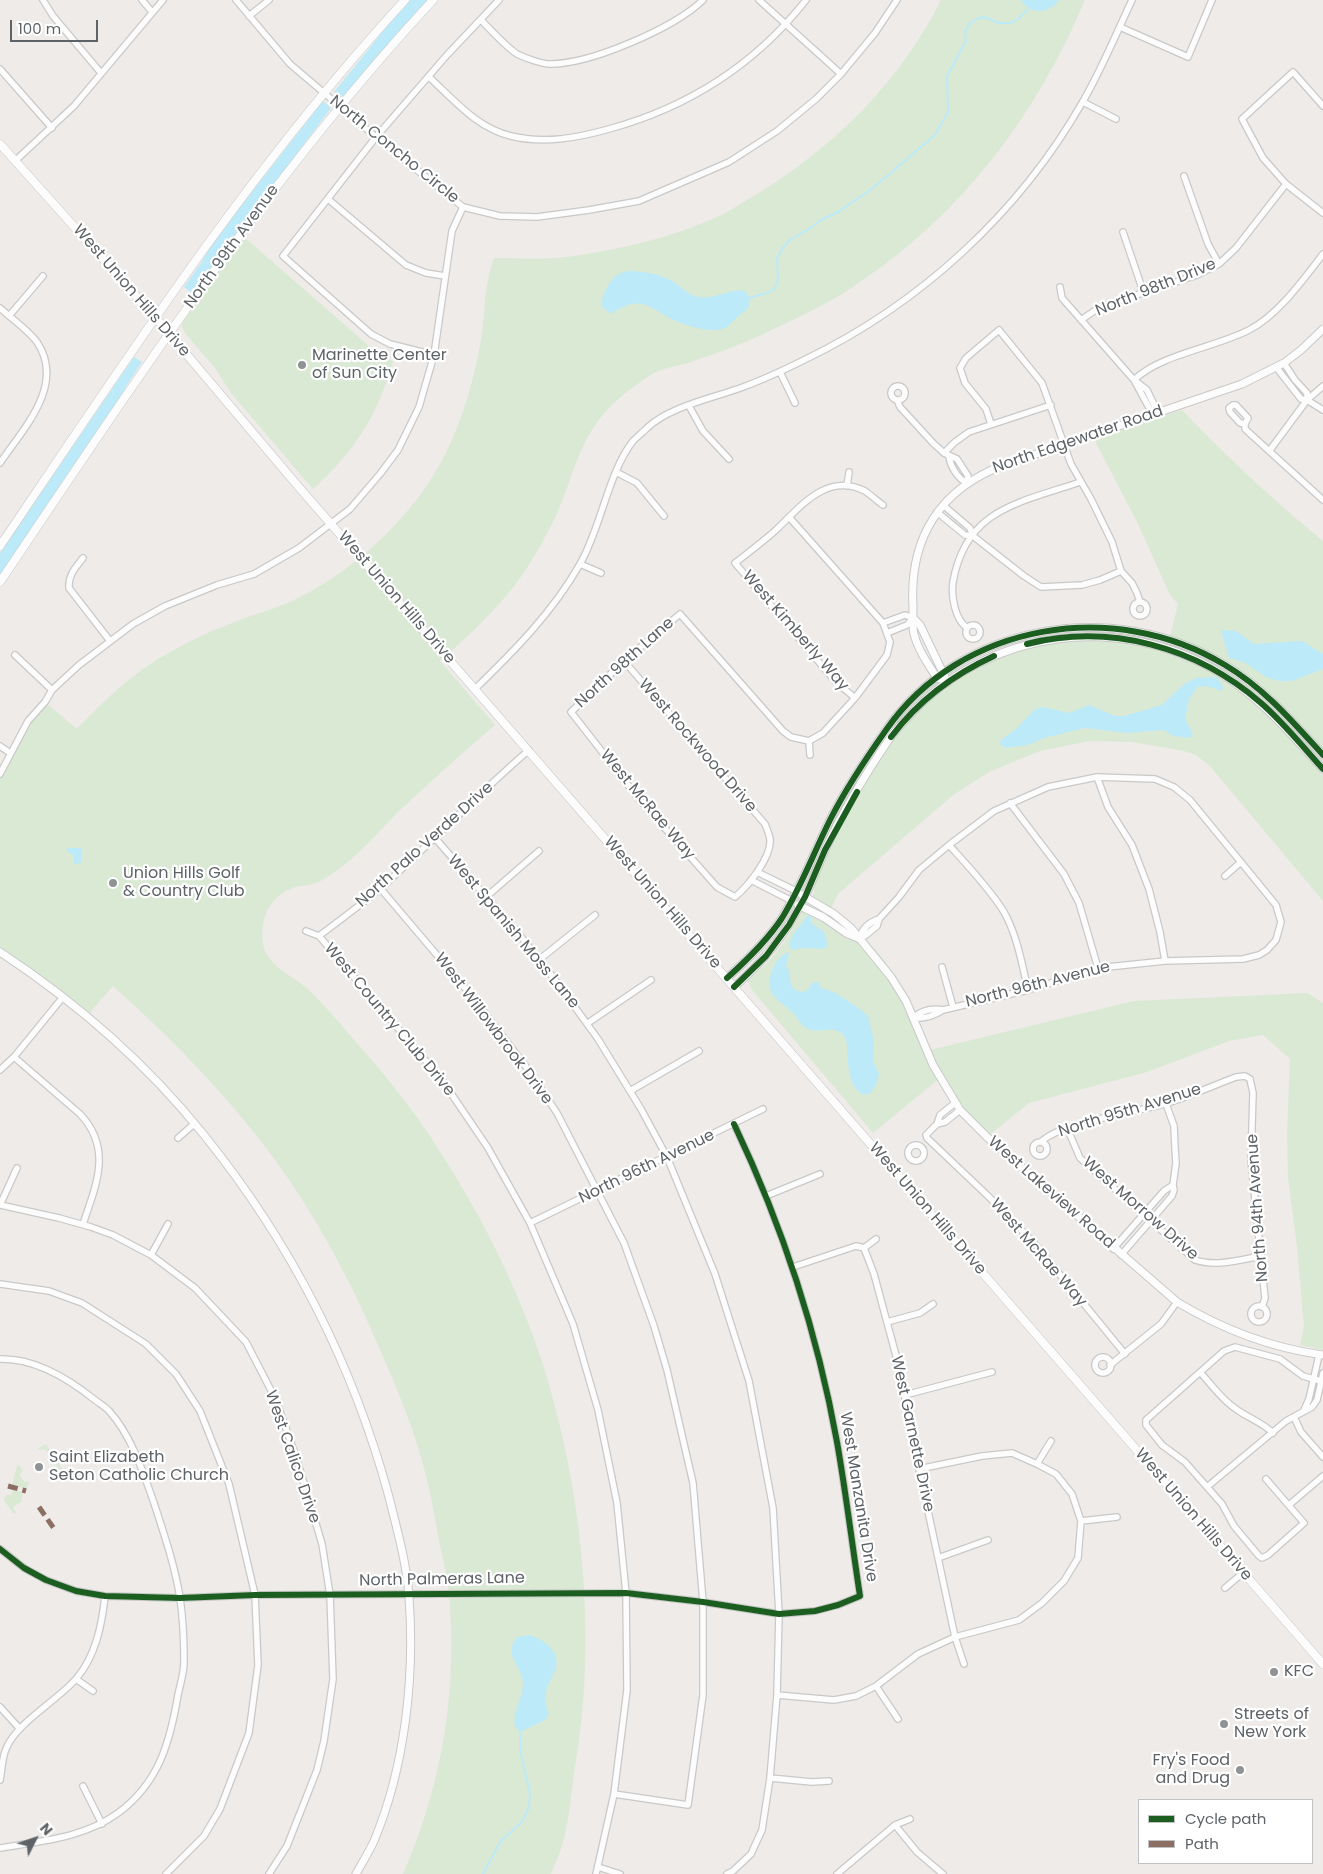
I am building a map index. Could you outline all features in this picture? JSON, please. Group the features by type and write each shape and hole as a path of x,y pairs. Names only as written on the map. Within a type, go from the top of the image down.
{"main road":[{"name":"North 99th Avenue","path":"0,546 155,317 233,209 323,93 406,0"},
{"name":"North 99th Avenue","path":"0,582 234,241 340,107 433,0"},
{"name":"West Union Hills Drive","path":"0,144 170,333 332,524 1323,1664"}],"street":[{"path":"43,0 53,16 101,73"},
{"path":"142,0 152,12"},
{"path":"15,161 74,106 163,0"},
{"name":"North Concho Circle","path":"236,0 282,56 376,137 464,207 500,216 537,217 639,201 729,162 777,131 816,99 841,74 875,33 897,0"},
{"path":"249,16 269,0"},
{"path":"434,356 390,344 371,334 283,256 376,137 499,0"},
{"path":"481,20 518,54 548,64 572,62 622,47 661,27 703,0"},
{"path":"759,0 841,74"},
{"path":"429,77 478,123 510,136 546,141 582,136 642,120 710,87 748,60 786,25 806,0"},
{"path":"475,689 528,636 552,606 580,564 600,518 616,472 632,442 650,425 669,414 780,372 833,346 890,312 949,264 986,230 1052,152 1083,102 1132,0"},
{"path":"1120,27 1188,58 1212,0"},
{"path":"0,69 52,128"},
{"path":"1323,106 1292,72 1242,118 1263,158 1286,184 1323,213"},
{"path":"1083,102 1116,118"},
{"path":"1184,176 1208,244 1219,264"},
{"name":"North 98th Drive","path":"1081,320 1100,307 1197,275 1219,264 1236,248 1286,184"},
{"path":"328,199 406,265 426,273 445,276"},
{"path":"0,774 28,721 45,702 52,690 79,665 110,641 133,624 165,606 217,585 254,574 283,558 332,524 359,499 398,450 419,406 434,356 452,231 464,207"},
{"path":"1123,232 1144,294"},
{"path":"1134,380 1144,370 1152,366 1211,346 1250,330 1288,298 1323,254"},
{"path":"9,316 43,276"},
{"path":"1060,287 1062,298 1134,380 1156,414"},
{"path":"0,308 36,342 45,361 46,382 43,396 36,409 0,463"},
{"name":"North Edgewater Road","path":"937,678 919,648 914,634 912,588 914,568 919,547 938,512 967,483 988,471 1242,384 1284,363 1323,329"},
{"path":"991,424 986,409 965,382 960,368 966,358 999,330 1042,383 1071,464 1112,542 1121,571 1135,588 1140,602"},
{"path":"1284,363 1295,380 1307,393 1307,400"},
{"path":"1276,367 1301,399 1307,400 1323,410"},
{"path":"780,372 795,403"},
{"path":"1270,450 1307,400 1323,386"},
{"path":"897,400 900,407 917,427 946,454 957,459 968,476 967,483"},
{"path":"946,454 955,442 969,432 1050,405"},
{"path":"689,406 704,431 729,459"},
{"path":"1245,424 1246,429 1323,500"},
{"path":"616,472 637,483 664,516"},
{"path":"847,486 849,472"},
{"path":"967,628 961,624 953,601 952,590 956,568 964,548 978,526 997,512 1016,503 1080,482"},
{"path":"810,755 809,741 823,733 855,698 888,655 890,642 883,624 789,517 823,489 847,486 866,492 883,505"},
{"path":"943,505 970,528 973,536"},
{"path":"938,512 965,535 973,536 1041,587 1082,585 1121,571"},
{"name":"West Kimberly Way","path":"789,517 775,531 735,563 836,681 855,698"},
{"path":"83,558 72,572 69,588 110,641"},
{"path":"580,564 601,573"},
{"name":"North 98th Lane","path":"570,712 624,661 680,614 783,731 791,737 809,741"},
{"path":"883,624 905,615 913,618 907,625 887,632"},
{"name":"North Edgewater Road","path":"913,618 920,626 944,673 945,682"},
{"path":"727,978 781,920 792,901 831,818 883,734 911,701 937,678 971,656 1024,636 1046,631 1085,627 1133,630 1186,645 1231,669 1269,697 1323,756"},
{"path":"734,987 766,956 779,940 805,897 825,850 840,822 892,735 915,709 945,682 998,654 1030,644 1085,636 1132,640 1182,654 1219,672 1263,704 1323,769"},
{"path":"15,655 52,690"},
{"name":"West Rockwood Drive","path":"624,661 764,824 769,833 769,850 756,872"},
{"path":"937,678 945,682"},
{"name":"West McRae Way","path":"570,712 639,798 717,887 735,897 745,889 751,880"},
{"path":"1305,750 1312,744"},
{"path":"0,746 10,752"},
{"name":"North Palo Verde Drive","path":"319,936 380,888 529,750"},
{"path":"1097,777 1108,807 1132,845 1149,889 1165,961"},
{"path":"859,939 862,931 872,921 879,919 919,870 988,815 1010,803 1048,787 1097,777 1155,779 1174,787 1190,800 1241,862 1224,876"},
{"path":"1010,803 1064,874 1079,903 1098,968"},
{"name":"West Spanish Moss Lane","path":"435,838 540,959 588,1023 630,1091 667,1157 715,1274 749,1381 773,1508 779,1614 777,1695 770,1778 762,1830 751,1854 733,1871 727,1874"},
{"path":"949,845 971,869 1004,912 1017,945 1028,990"},
{"path":"486,896 539,851"},
{"name":"North 96th Avenue","path":"913,1018 921,1019 953,1007 1028,990 1098,968 1165,961 1242,959 1259,955 1267,950 1276,940 1281,922 1276,905 1241,862"},
{"path":"751,880 756,872"},
{"name":"West Lakeview Road","path":"756,872 834,914 851,928 877,958 906,1001 933,1065 960,1110 987,1137 1121,1255 1177,1302 1207,1320 1238,1334 1321,1355"},
{"name":"West Lakeview Road","path":"751,880 823,917 846,934 859,939"},
{"name":"West Willowbrook Drive","path":"380,888 470,994 527,1068 557,1113 624,1243 654,1326 667,1370 693,1483 703,1602 702,1695 688,1805 614,1794"},
{"path":"540,959 595,915"},
{"name":"West Country Club Drive","path":"306,932 319,936 442,1080 488,1148 530,1224 573,1324 598,1410 617,1503 626,1593 627,1690 614,1794 596,1874"},
{"path":"1,954 63,997 139,1065 194,1124 252,1198 285,1250 329,1330 358,1398 379,1459 397,1528 409,1595 412,1658 402,1742 388,1798 374,1840 356,1874"},
{"path":"942,966 953,1007"},
{"path":"588,1023 651,980"},
{"path":"0,1070 14,1057 63,997"},
{"path":"630,1091 699,1051"},
{"path":"14,1057 75,1109 89,1124 95,1137 100,1156 98,1176 83,1224"},
{"name":"North 95th Avenue","path":"1041,1142 1048,1136 1067,1128 1166,1104 1236,1077 1245,1076 1250,1079"},
{"name":"North 94th Avenue","path":"1250,1079 1253,1093 1251,1160 1265,1298 1262,1307"},
{"path":"922,1148 937,1124 940,1115 955,1102"},
{"path":"1121,1255 1172,1196 1174,1190 1172,1185 1176,1163 1174,1126 1166,1104"},
{"name":"North 96th Avenue","path":"530,1224 763,1109"},
{"path":"937,1124 945,1122 960,1110"},
{"path":"178,1138 194,1124"},
{"name":"West Manzanita Drive","path":"734,1124 766,1196 793,1267 819,1361 837,1441 860,1596 838,1605 815,1611 779,1614"},
{"name":"West Morrow Drive","path":"1067,1128 1080,1158 1195,1260 1204,1263 1223,1263 1261,1256"},
{"name":"West McRae Way","path":"928,1138 1034,1243 1125,1354"},
{"path":"0,1205 16,1168"},
{"path":"766,1196 820,1174"},
{"path":"1114,1249 1172,1185"},
{"name":"West Calico Drive","path":"0,1205 83,1224 113,1235 151,1255 196,1288 246,1342 276,1400 297,1460 322,1544 330,1595 333,1679 324,1741 317,1770 301,1815 287,1846 269,1874"},
{"path":"151,1255 168,1224"},
{"path":"793,1267 856,1246 864,1248 876,1239"},
{"name":"West Garnette Drive","path":"864,1248 868,1254 888,1322 955,1637 964,1664"},
{"path":"0,1284 49,1292 82,1303 146,1344 176,1374 200,1411 229,1484 255,1595 258,1665 249,1734 220,1810 204,1836 166,1874"},
{"path":"1110,1365 1160,1324 1177,1302"},
{"path":"888,1322 920,1313 933,1304"},
{"path":"1266,1479 1304,1523 1268,1555 1262,1558 1234,1526 1222,1504 1185,1462 1162,1445 1146,1423 1146,1420 1224,1351 1235,1347 1280,1359 1297,1373 1313,1380 1321,1381"},
{"path":"1304,1410 1321,1355"},
{"path":"0,1359 32,1364 76,1384 110,1411 132,1444 166,1541 180,1598 184,1664 171,1735 157,1770 135,1798 120,1812 102,1824 62,1838 0,1848"},
{"path":"905,1395 992,1372"},
{"path":"1200,1372 1236,1409 1273,1433"},
{"path":"1207,1487 1286,1421 1312,1407 1321,1391 1323,1373"},
{"path":"1311,1389 1321,1391"},
{"path":"1294,1417 1301,1432 1323,1457"},
{"path":"1037,1464 1051,1440"},
{"path":"777,1695 834,1700 856,1696 876,1686 918,1654 955,1637 1020,1620 1042,1603 1064,1581 1078,1558 1082,1521 1072,1494 1056,1474 1012,1453 982,1456 919,1469"},
{"path":"1289,1506 1323,1476"},
{"path":"1082,1521 1117,1517"},
{"path":"938,1558 988,1540"},
{"name":"North Palmeras Lane","path":"0,1549 24,1568 46,1580 76,1591 105,1596 180,1598 255,1595 626,1593 703,1602 779,1614"},
{"path":"1225,1588 1244,1572"},
{"path":"0,1780 6,1749 20,1729 76,1679 87,1661 100,1632 105,1596"},
{"path":"76,1679 93,1691"},
{"path":"876,1686 898,1719"},
{"path":"0,1708 20,1729"},
{"path":"770,1778 812,1782 829,1781"},
{"path":"83,1786 102,1824"},
{"path":"842,1872 895,1825 910,1819"},
{"path":"895,1825 917,1852 943,1874"},
{"path":"598,1867 620,1874"}],"green space":[{"path":"941,0 1085,0 1066,42 1044,82 994,158 932,224 898,254 849,290 825,304 727,349 654,373 624,394 602,416 584,445 559,508 528,566 495,609 440,661 495,725 398,812 347,863 319,882 298,886 280,895 268,909 264,920 262,930 267,955 274,964 302,984 317,998 361,1047 395,1089 437,1147 483,1224 522,1306 542,1362 556,1409 576,1509 585,1611 585,1662 582,1712 566,1828 561,1849 551,1874 403,1874 417,1840 438,1769 445,1732 451,1659 451,1622 447,1579 427,1480 410,1423 367,1320 330,1246 286,1175 234,1108 156,1025 113,986 86,1017 0,952 0,774 28,721 45,702 77,729 98,707 144,668 177,648 204,635 242,619 284,605 315,589 338,575 380,540 417,499 432,478 451,441 462,413 478,355 487,288 494,258 557,258 605,251 683,231 730,210 790,173 816,153 865,108 907,57"},
{"name":"Marinette Center of Sun City","path":"244,237 369,346 387,355 393,361 380,398 363,431 341,461 313,489 231,393 215,368 182,327 184,320 199,297"},
{"path":"1182,410 1251,478 1323,541 1323,901 1210,766 1196,755 1184,751 1132,742 1090,741 1040,751 991,771 953,795 838,894 831,908 867,941 891,969 906,996 930,1050 1134,1001 1307,993 1323,1003 1323,1350 1300,1345 1304,1327 1297,1247 1288,1177 1287,1134 1290,1059 1263,1035 1229,1041 1147,1072 1029,1103 987,1137 960,1110 940,1078 873,1133 752,990 748,981 770,960 785,941 814,893 815,867 833,827 872,757 915,702 943,677 996,652 1027,641 1073,633 1139,636 1168,645 1178,604 1170,595 1138,524 1094,439"},
{"path":"46,1444 66,1475 60,1480 56,1474 59,1472 58,1468 46,1450 37,1449"},
{"path":"19,1465 23,1471 19,1475 25,1482 29,1482 27,1489 12,1485 17,1466"},
{"path":"12,1490 23,1492 21,1502 13,1507 16,1513 14,1514 3,1499 7,1495 11,1495"}],"water":[{"path":"410,0 429,0 342,98 334,92 381,34"},
{"path":"1021,0 1059,0 1050,8 1040,11 1029,8"},
{"path":"323,101 331,108 192,293 184,287 212,243"},
{"path":"633,271 663,277 698,297 710,297 733,291 745,291 749,298 749,306 727,327 716,330 686,325 645,305 630,304 611,314 601,306 607,287 617,275"},
{"path":"134,357 142,362 126,386 118,404 0,577 0,553"},
{"path":"1221,631 1236,631 1254,644 1302,641 1323,654 1323,669 1292,681 1279,681 1266,677 1244,662 1229,658"},
{"path":"1217,677 1223,687 1222,691 1206,686 1197,687 1189,699 1185,719 1193,734 1190,738 1173,736 1164,730 1127,733 1085,728 1044,738 1028,745 1005,748 1000,744 1001,740 1016,729 1035,709 1043,707 1069,713 1089,705 1115,716 1124,716 1162,705 1184,684 1196,678"},
{"path":"67,848 82,848 81,863 74,864 74,855 67,852"},
{"path":"808,915 811,917 811,923 824,932 828,946 822,949 804,948 792,950 789,946 792,936"},
{"path":"789,952 786,966 789,971 791,985 795,990 803,992 809,989 811,983 819,982 821,988 834,992 868,1016 874,1041 873,1062 879,1073 871,1093 863,1095 853,1084 849,1069 846,1039 842,1034 834,1030 805,1028 794,1014 776,999 770,989 770,976 773,968 784,954"},
{"path":"530,1635 552,1649 555,1654 556,1666 545,1696 545,1703 549,1714 545,1720 520,1732 514,1722 523,1684 512,1655 512,1650 517,1637"}],"waterway":[{"path":"749,298 770,292 775,288 778,279 777,259 782,249 790,240 821,220 838,212 873,188 935,135 948,112 947,76 966,41 965,32 969,24 982,17 998,23 1011,23 1028,9"},
{"path":"483,1874 500,1842 522,1822 529,1807 530,1793 520,1750 520,1732"}],"marked path":[{"path":"8,1486 26,1491"},
{"path":"39,1507 55,1530"}],"cycle path":[{"path":"727,978 763,942 782,918 836,809 856,774 886,730 918,693 955,665 997,644 1042,632 1089,628 1136,632 1182,644 1225,665 1253,684 1301,730 1323,755"},
{"path":"1027,644 1058,638 1090,636 1121,639 1181,654 1209,667 1261,703 1285,726 1323,769"},
{"path":"891,737 913,711 937,690 964,671 994,656"},
{"path":"734,987 766,956 789,925 805,897 825,850 857,792"},
{"path":"0,1549 24,1568 46,1580 76,1591 105,1596 180,1598 255,1595 626,1593 703,1602 779,1614 815,1611 838,1605 860,1596 837,1442 819,1360 796,1279 768,1201 734,1124"}],"place":[{"name":"Marinette Center of Sun City","path":"302,365"},
{"name":"Union Hills Golf & Country Club","path":"113,883"},
{"name":"Saint Elizabeth Seton Catholic Church","path":"39,1467"},
{"name":"KFC","path":"1274,1672"},
{"name":"Streets of New York","path":"1224,1724"},
{"name":"Fry's Food and Drug","path":"1240,1770"}]}
